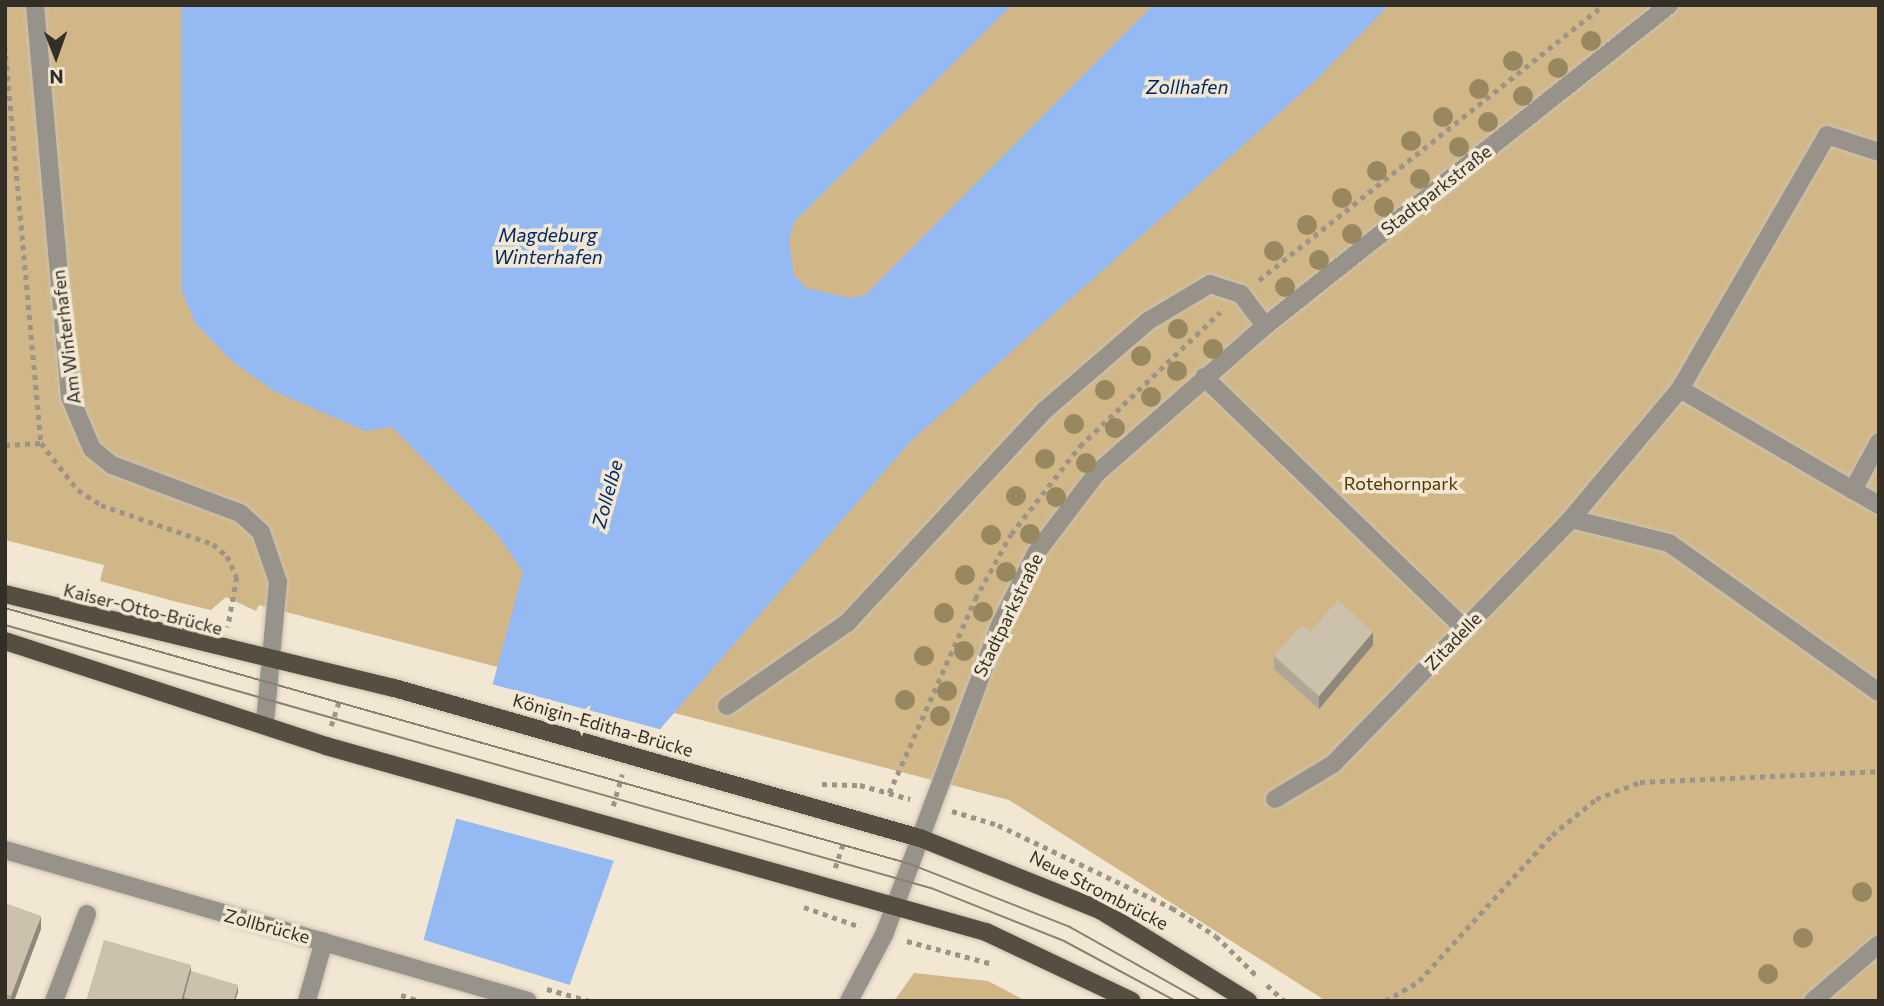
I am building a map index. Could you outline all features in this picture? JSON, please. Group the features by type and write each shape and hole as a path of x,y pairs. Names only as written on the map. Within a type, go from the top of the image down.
{"main road":[{"name":"Kaiser-Otto-Brücke","path":"5,594 85,617 272,660"},
{"path":"5,641 265,722 326,746 895,904 1027,947 1132,1001"},
{"name":"Königin-Editha-Brücke","path":"272,660 394,688 920,838"},
{"name":"Neue Strombrücke","path":"920,838 1100,910 1248,1001"}],"street":[{"name":"Am Winterhafen","path":"35,5 67,369 79,426 92,449 112,465 240,513 261,533 278,582 265,722"},
{"name":"Stadtparkstraße","path":"895,904 967,704 1036,553 1097,473 1203,377 1265,326 1670,5"},
{"name":"Zitadelle","path":"1275,799 1333,764 1571,519 1614,463 1680,389 1826,135 1879,152"},
{"path":"727,706 847,623 1045,410 1148,321 1210,284 1241,294 1265,326"},
{"path":"1203,377 1465,629"},
{"path":"1680,389 1879,505"},
{"path":"1853,490 1879,442"},
{"path":"1571,519 1669,543 1879,692"},
{"name":"Zollbrücke","path":"5,850 528,1001"},
{"path":"849,1001 884,935 895,904"},
{"path":"54,1001 87,914"},
{"path":"307,1001 324,941"},
{"path":"1812,1001 1879,944"}],"path":[{"path":"1252,286 1603,5"},
{"path":"5,446 41,443"},
{"path":"326,746 346,676"},
{"path":"1385,1001 1419,981 1552,835 1596,799 1640,782 1879,771"},
{"path":"814,784 860,785 998,825 1172,908 1216,936 1285,1001"},
{"path":"821,915 860,785"},
{"path":"863,928 1001,967"},
{"path":"401,995 420,1001"}],"green space":[{"name":"Rotehornpark","path":"5,5 1879,5 1879,1001 1326,1001 1009,800 259,605 256,611 226,597 211,610 177,602 100,581 104,565 5,540"},
{"path":"914,973 988,981 1026,1001 894,1001"}],"water":[{"name":"Magdeburg Winterhafen","path":"181,5 1012,5 794,222 789,242 794,275 806,288 850,298 865,295 1153,5 1389,5 1314,82 910,442 661,728 564,1001 407,1001 523,572 497,534 392,427 365,431 274,391 232,361 195,323 182,291"}],"pier":[{"path":"491,684 663,730 627,864 455,818"},
{"path":"421,939 573,986 568,1001 404,1001"}],"building":[{"path":"1338,600 1373,632 1319,696 1274,656 1302,625 1310,632"},
{"path":"5,903 41,916 11,996 5,994"},
{"path":"104,940 191,965 181,1001 86,1001"},
{"path":"191,971 238,985 234,1001 197,1001 184,997"}],"tram line":[{"path":"5,608 910,864 1070,927 1202,1001"},
{"path":"5,625 931,888 1064,941 1176,1001"}],"water label":[{"name":"Zollhafen","path":"1187,87"},
{"name":"Zollelbe","path":"607,494"}]}
